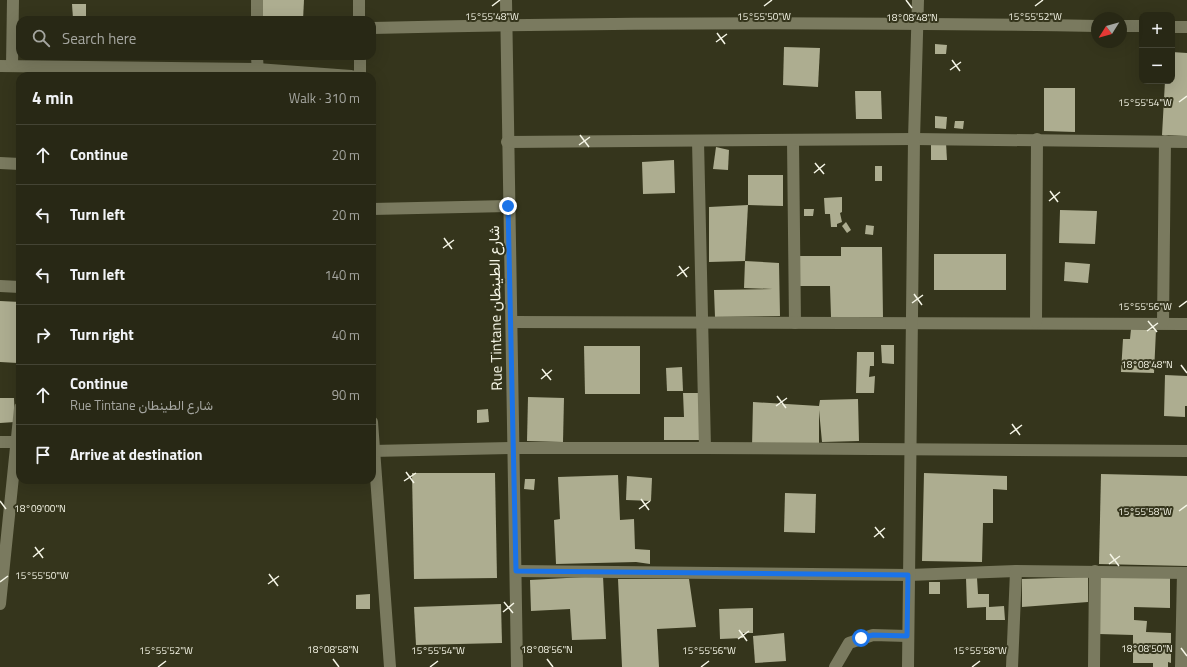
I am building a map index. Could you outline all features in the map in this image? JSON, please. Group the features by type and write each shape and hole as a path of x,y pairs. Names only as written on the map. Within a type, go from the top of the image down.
{"street":[{"path":"12,66 13,0"},
{"path":"257,0 257,16"},
{"path":"359,0 359,16"},
{"name":"Rue Tintane شارع الطينطان","path":"506,0 508,206 512,322 516,571 516,667"},
{"path":"908,667 907,636 911,449 914,139 918,0"},
{"path":"376,28 507,24 918,23 1091,26"},
{"path":"1127,26 1139,26"},
{"path":"1175,27 1187,27"},
{"path":"257,60 257,72"},
{"path":"360,60 360,72"},
{"path":"0,66 61,71 159,72"},
{"path":"507,142 914,139 1037,139 1187,142"},
{"path":"1036,322 1037,139"},
{"path":"698,141 705,448"},
{"path":"794,141 794,322"},
{"path":"1163,323 1165,141"},
{"path":"0,163 16,164"},
{"path":"376,209 508,206"},
{"path":"0,286 16,287"},
{"path":"512,322 1036,322 1187,324"},
{"path":"0,442 16,442"},
{"path":"376,451 514,448 705,448 1187,451"},
{"path":"0,604 2,558 16,456"},
{"path":"375,484 390,667"},
{"path":"516,571 908,575 1016,571 1185,573 1181,667"},
{"path":"1012,667 1016,571"},
{"path":"1094,667 1095,571"},
{"path":"835,667 849,643 873,635 907,636"}],"building":[{"path":"261,0 304,0 303,16 260,16"},
{"path":"72,4 86,4 86,16 73,16"},
{"path":"935,44 947,45 946,54 935,54"},
{"path":"784,47 820,48 818,87 783,85"},
{"path":"1175,52 1187,53 1187,136 1162,135 1165,84 1175,84"},
{"path":"1044,88 1075,88 1075,132 1044,131"},
{"path":"855,91 881,91 882,119 856,119"},
{"path":"935,116 947,117 946,129 935,128"},
{"path":"955,121 964,121 963,129 954,128"},
{"path":"946,143 947,160 931,160 931,144"},
{"path":"716,147 729,150 728,170 713,169"},
{"path":"674,160 675,193 643,194 642,162"},
{"path":"875,166 882,166 882,181 875,181"},
{"path":"748,175 783,175 783,206 748,205"},
{"path":"842,197 842,212 840,213 842,222 837,224 837,227 831,227 830,214 825,214 824,198"},
{"path":"748,205 745,261 709,262 709,207"},
{"path":"804,209 814,209 813,216 804,216"},
{"path":"1060,210 1097,211 1095,244 1059,243"},
{"path":"846,222 851,230 847,233 842,226"},
{"path":"866,225 874,226 873,235 865,234"},
{"path":"841,247 882,247 883,317 831,317 830,286 798,286 797,256 841,256"},
{"path":"934,254 1006,254 1006,290 934,290"},
{"path":"745,261 779,263 780,316 715,317 714,290 773,289 744,288"},
{"path":"1065,262 1090,264 1088,283 1064,281"},
{"path":"0,301 16,302 16,363 0,362"},
{"path":"1131,329 1156,330 1154,373 1121,372 1123,339 1130,339"},
{"path":"881,345 894,345 894,364 882,363"},
{"path":"584,346 640,346 640,394 585,394"},
{"path":"857,352 874,352 874,366 870,366 869,377 875,376 874,393 856,393"},
{"path":"682,367 683,391 667,391 666,368"},
{"path":"1165,375 1187,376 1187,406 1185,406 1185,417 1164,416"},
{"path":"683,393 700,393 700,440 664,440 664,417 684,417"},
{"path":"528,397 564,398 563,442 527,441"},
{"path":"0,398 14,398 15,422 0,423"},
{"path":"858,399 859,441 822,442 819,410 819,446 752,447 753,402 819,406 820,400"},
{"path":"488,409 489,422 477,423 477,410"},
{"path":"412,473 495,473 497,578 414,579"},
{"path":"924,473 1007,476 1007,490 993,489 993,523 983,523 982,562 922,561"},
{"path":"1101,474 1187,476 1187,566 1099,564"},
{"path":"618,475 620,520 634,519 635,549 650,550 650,564 636,562 556,564 554,520 560,519 558,477"},
{"path":"627,476 652,478 651,501 626,500"},
{"path":"525,479 535,479 534,490 524,489"},
{"path":"785,493 816,494 815,533 784,532"},
{"path":"603,576 606,639 572,640 570,609 531,611 530,580"},
{"path":"1088,577 1088,602 1022,607 1022,579"},
{"path":"1099,577 1170,578 1170,608 1134,607 1134,620 1147,621 1146,632 1171,633 1171,663 1168,662 1168,667 1153,667 1153,663 1133,663 1133,635 1099,634"},
{"path":"966,578 977,578 978,594 989,594 989,607 1004,606 1005,620 986,620 986,607 967,608"},
{"path":"618,579 689,579 696,627 657,629 659,667 622,667"},
{"path":"929,582 940,582 940,594 929,594"},
{"path":"370,594 370,609 356,609 356,595"},
{"path":"501,604 502,643 416,645 414,607"},
{"path":"753,608 753,633 743,633 743,638 720,639 719,609"},
{"path":"784,633 786,661 755,663 753,636"}],"route":[{"path":"508,206 512,322 516,571 704,571 908,575 907,636 873,635 861,638"}]}
